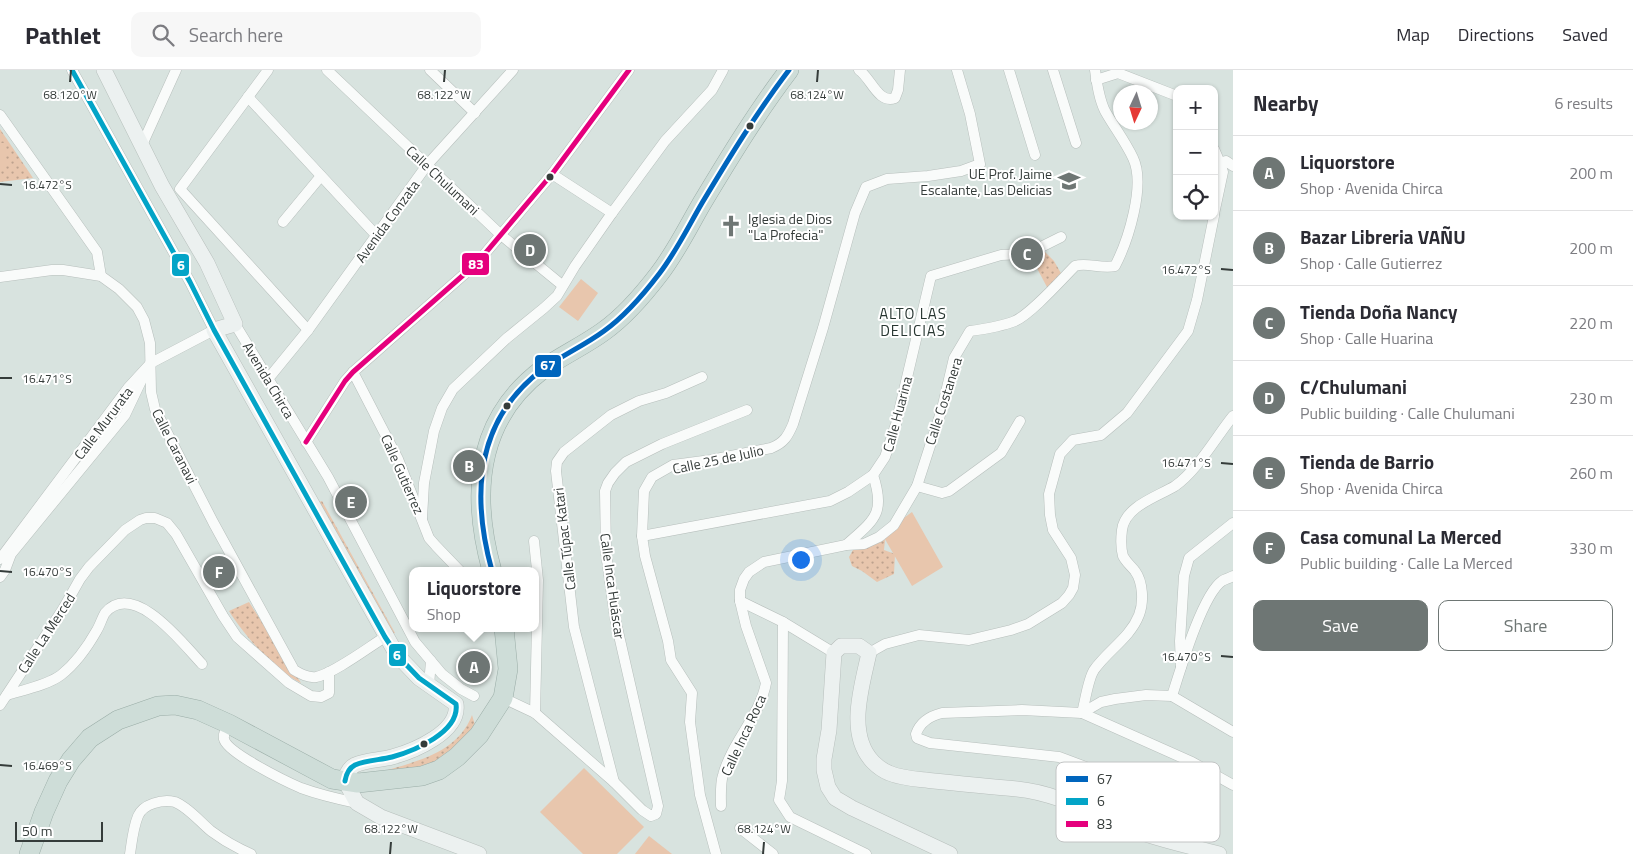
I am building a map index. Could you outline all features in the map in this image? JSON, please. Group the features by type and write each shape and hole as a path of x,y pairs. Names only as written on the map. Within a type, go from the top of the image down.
{"highway":[{"path":"491,567 481,517 480,483 484,458 497,424 507,406 524,386 542,370 606,330 632,307 676,252 704,200 763,106 789,70"},
{"path":"29,854 44,812 58,781 71,760 90,738 111,724 140,711 158,706 175,705 198,710 229,724 332,779 358,783 422,776 439,770 457,757 479,735 503,698 508,669 504,632"}],"street":[{"name":"Avenida Chirca","path":"72,70 385,637 397,655 419,678 456,704 457,710 454,719 434,739 394,756 354,766 346,774 345,781"},
{"name":"Avenida Chirca","path":"104,70 162,186 207,263 235,324 346,509 409,630"},
{"path":"142,145 176,70"},
{"path":"268,70 180,189 308,330"},
{"name":"Calle Chulumani","path":"327,70 501,235 562,285"},
{"path":"430,70 475,113"},
{"name":"Avenida Conzata","path":"268,380 308,330 427,165 514,70"},
{"path":"306,442 345,381 353,372 477,263 552,174 629,70"},
{"path":"422,518 424,483 434,431 442,408 453,389 507,338 556,296 612,212 665,141 712,90 723,70"},
{"path":"859,70 884,98 891,99 895,98 898,90 900,70"},
{"name":"Calle 25 de Julio","path":"716,854 700,795 690,722 692,693 671,660 668,640 644,556 642,536 644,492 652,477 673,466 771,448 779,445 786,438 793,424 820,336 855,213 866,188 887,178 928,176 961,171 980,164 970,114 958,70"},
{"path":"1009,70 1035,155"},
{"path":"1053,70 1076,143"},
{"path":"1096,75 1118,73 1173,94"},
{"name":"Calle Costanera","path":"917,486 942,408 954,358 970,331 994,328 1016,320 1031,309 1075,266 1080,264 1105,268 1114,266 1123,251 1127,232 1134,214 1138,188 1137,170 1134,159 1105,111 1096,75"},
{"path":"248,97 376,235"},
{"path":"0,115 98,252 101,276 52,270 0,277"},
{"path":"1218,158 1223,172 1218,196"},
{"path":"1220,163 1226,161 1233,166"},
{"path":"552,174 612,212"},
{"path":"283,222 321,176"},
{"path":"1056,797 1044,793 1019,789 911,778 888,773 873,762 863,746 859,732 860,698 869,653 885,644 919,635 970,640 1011,630 1028,624 1062,603 1069,595 1075,575 1073,566 1054,530 1050,515 1049,494 1060,454 1073,440 1101,435 1127,413 1188,331 1197,300 1213,220"},
{"name":"Calle Huarina","path":"642,536 830,501 848,492 873,475 885,457 896,424 931,276 1001,255 1027,254 1061,237"},
{"name":"Calle Caranavi","path":"101,276 137,307 144,320 150,343 151,392 155,408 213,522 294,670 316,677 329,672 385,637"},
{"name":"Calle Mururata","path":"2,552 128,388 151,364 214,330 235,324"},
{"path":"0,577 11,554 126,415 151,364"},
{"name":"Calle Gutierrez","path":"353,372 398,459 429,538 456,567"},
{"name":"Calle Túpac Katari","path":"614,782 574,627 556,471 557,462 564,452 611,415 638,401 666,393 702,377"},
{"name":"Calle Inca Huáscar","path":"614,782 646,814 651,816 656,814 658,806 615,618 606,553 605,491 615,473 626,462 662,444 747,410"},
{"path":"1082,713 1092,672 1108,653 1127,637 1140,612 1142,599 1141,585 1136,572 1123,555 1122,528 1125,520 1130,512 1176,485 1186,476 1233,416"},
{"path":"917,486 942,493 949,491 1002,453 1020,421"},
{"path":"846,545 871,523 877,513 878,489 873,475"},
{"name":"Calle Inca Roca","path":"721,806 722,777 733,752 758,707 766,683 746,626 740,601 740,590 744,579 749,572 764,562 846,545 864,544 879,537 894,525 917,486"},
{"name":"Calle La Merced","path":"0,705 64,609 88,567 125,530 146,518 155,518 166,523 191,560 232,630 260,659 289,682 316,698 329,693 329,672"},
{"path":"1181,667 1180,641 1184,576 1189,558 1233,523"},
{"path":"534,541 537,567"},
{"path":"1172,696 1200,616 1221,582 1233,576"},
{"path":"740,601 783,622 834,652"},
{"path":"7,695 52,680 60,675 88,644 105,613 115,606 123,604 144,608 160,620 202,664"},
{"path":"783,622 782,780 779,800 790,817 866,854"},
{"name":"Avenida Chirca","path":"410,632 415,642 442,674 474,696"},
{"path":"535,713 537,632"},
{"path":"869,653 859,646 851,645 841,646 834,652 829,730 824,759 824,770 828,787 835,798 852,808 950,854"},
{"path":"429,685 431,661"},
{"path":"1082,713 1101,702 1115,699 1146,695 1172,696 1233,732"},
{"path":"503,698 535,713 614,782"},
{"path":"1072,762 1059,757 930,743 917,738 916,734 923,722 933,715 942,712 1022,710 1082,713 1192,762"},
{"path":"229,724 224,732 224,740 230,748 260,767 300,787 358,803 381,816 479,854"},
{"path":"1220,778 1233,785"},
{"path":"345,781 358,803"},
{"path":"130,854 138,814 144,807 165,801 176,803 212,832 237,848 251,854"},
{"path":"740,828 774,854"},
{"path":"1173,842 1219,854"}],"shaded area":[{"path":"0,129 33,178 0,182"},
{"path":"0,143 5,143 6,164 0,164"},
{"path":"1045,252 1054,261 1062,275 1048,289 1031,257"},
{"path":"581,279 598,293 578,321 559,307"},
{"path":"322,501 395,633 391,635 319,502"},
{"path":"912,512 943,567 912,586 882,534"},
{"path":"885,540 884,550 895,554 894,574 877,582 852,566 849,557 853,550 866,548 874,541"},
{"path":"249,602 301,683 291,678 261,652 229,611"},
{"path":"472,715 475,725 455,748 440,759 422,766 375,774 418,761 444,748 465,729"},
{"path":"584,768 644,827 617,854 583,854 540,812"},
{"path":"649,836 672,854 635,854"}],"transit line":[{"name":"6","path":"72,70 385,637 397,655 419,678 456,704 455,714 451,723 434,739 401,754 355,765 348,772 345,781"},
{"name":"83","path":"306,442 345,381 353,372 477,263 552,174 629,70"},
{"name":"67","path":"491,567 485,543 481,487 484,461 491,435 503,411 520,389 543,369 612,325 647,290 671,257 733,152 789,70"}],"place":[{"name":"UE Prof. Jaime Escalante, Las Delicias","path":"1069,181"},
{"name":"Iglesia de Dios \"La Profecia\"","path":"731,226"},
{"name":"C/Chulumani","path":"530,250"},
{"name":"Tienda Doña Nancy","path":"1027,254"},
{"name":"Bazar Libreria VAÑU","path":"469,466"},
{"name":"Tienda de Barrio","path":"351,502"},
{"name":"Casa comunal La Merced","path":"219,572"},
{"name":"Liquorstore","path":"474,667"}],"district":[{"name":"ALTO LAS DELICIAS","path":"913,322"}]}
